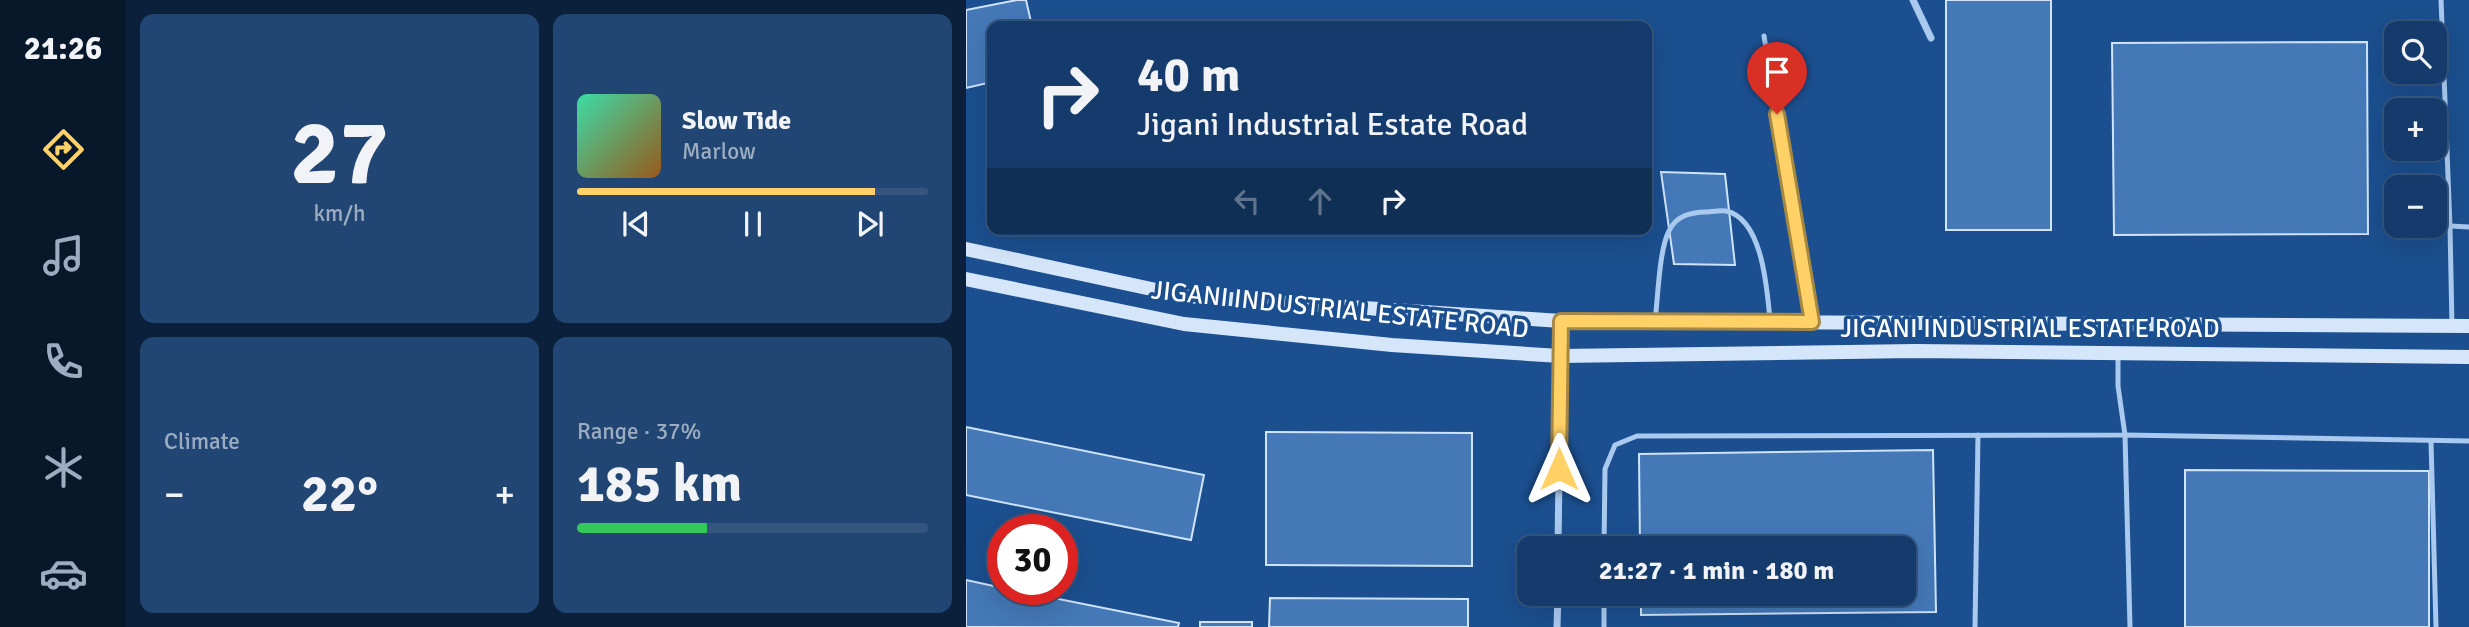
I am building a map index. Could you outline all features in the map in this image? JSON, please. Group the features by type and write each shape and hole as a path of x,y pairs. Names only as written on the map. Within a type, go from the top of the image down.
{"main road":[{"name":"JIGANI INDUSTRIAL ESTATE ROAD","path":"966,249 1184,296 1561,321 2469,326"},
{"name":"JIGANI INDUSTRIAL ESTATE ROAD","path":"966,279 1184,324 1392,345 1560,356 1915,351 2469,357"}],"street":[{"path":"1913,0 1931,38"},
{"path":"1558,536 1561,321"},
{"path":"1557,627 1558,606"}],"lane":[{"path":"2441,0 2452,326"},
{"path":"1764,36 1812,322"},
{"path":"1655,321 1663,247 1670,228 1685,214 1726,211 1744,222 1757,245 1766,281 1770,321"},
{"path":"2450,226 2469,227"},
{"path":"2118,354 2118,386 2125,435 2130,627"},
{"path":"1975,627 1978,435"},
{"path":"1604,536 1605,469 1615,445 1637,436 2125,435 2469,441"},
{"path":"2431,441 2436,627"},
{"path":"1604,606 1604,627"}],"building":[{"path":"1026,0 1031,21 987,21 987,83 966,88 966,10"},
{"path":"1946,0 2051,0 2051,230 1946,230"},
{"path":"2367,42 2368,234 2114,235 2112,43"},
{"path":"1661,172 1725,174 1735,265 1674,264"},
{"path":"966,427 1204,475 1191,540 1078,517 1078,514 1061,514 966,495"},
{"path":"1266,432 1472,433 1472,566 1266,565"},
{"path":"1933,450 1936,612 1641,615 1641,606 1916,606 1916,536 1640,536 1639,454"},
{"path":"2185,470 2429,471 2429,627 2185,627"},
{"path":"966,580 987,585 987,605 1078,605 1078,603 1179,623 1178,627 966,627"},
{"path":"1270,598 1468,599 1468,627 1269,627"},
{"path":"1200,622 1252,622 1252,627 1200,627"}],"route":[{"path":"1559,469 1561,321 1812,322 1777,114"}]}
